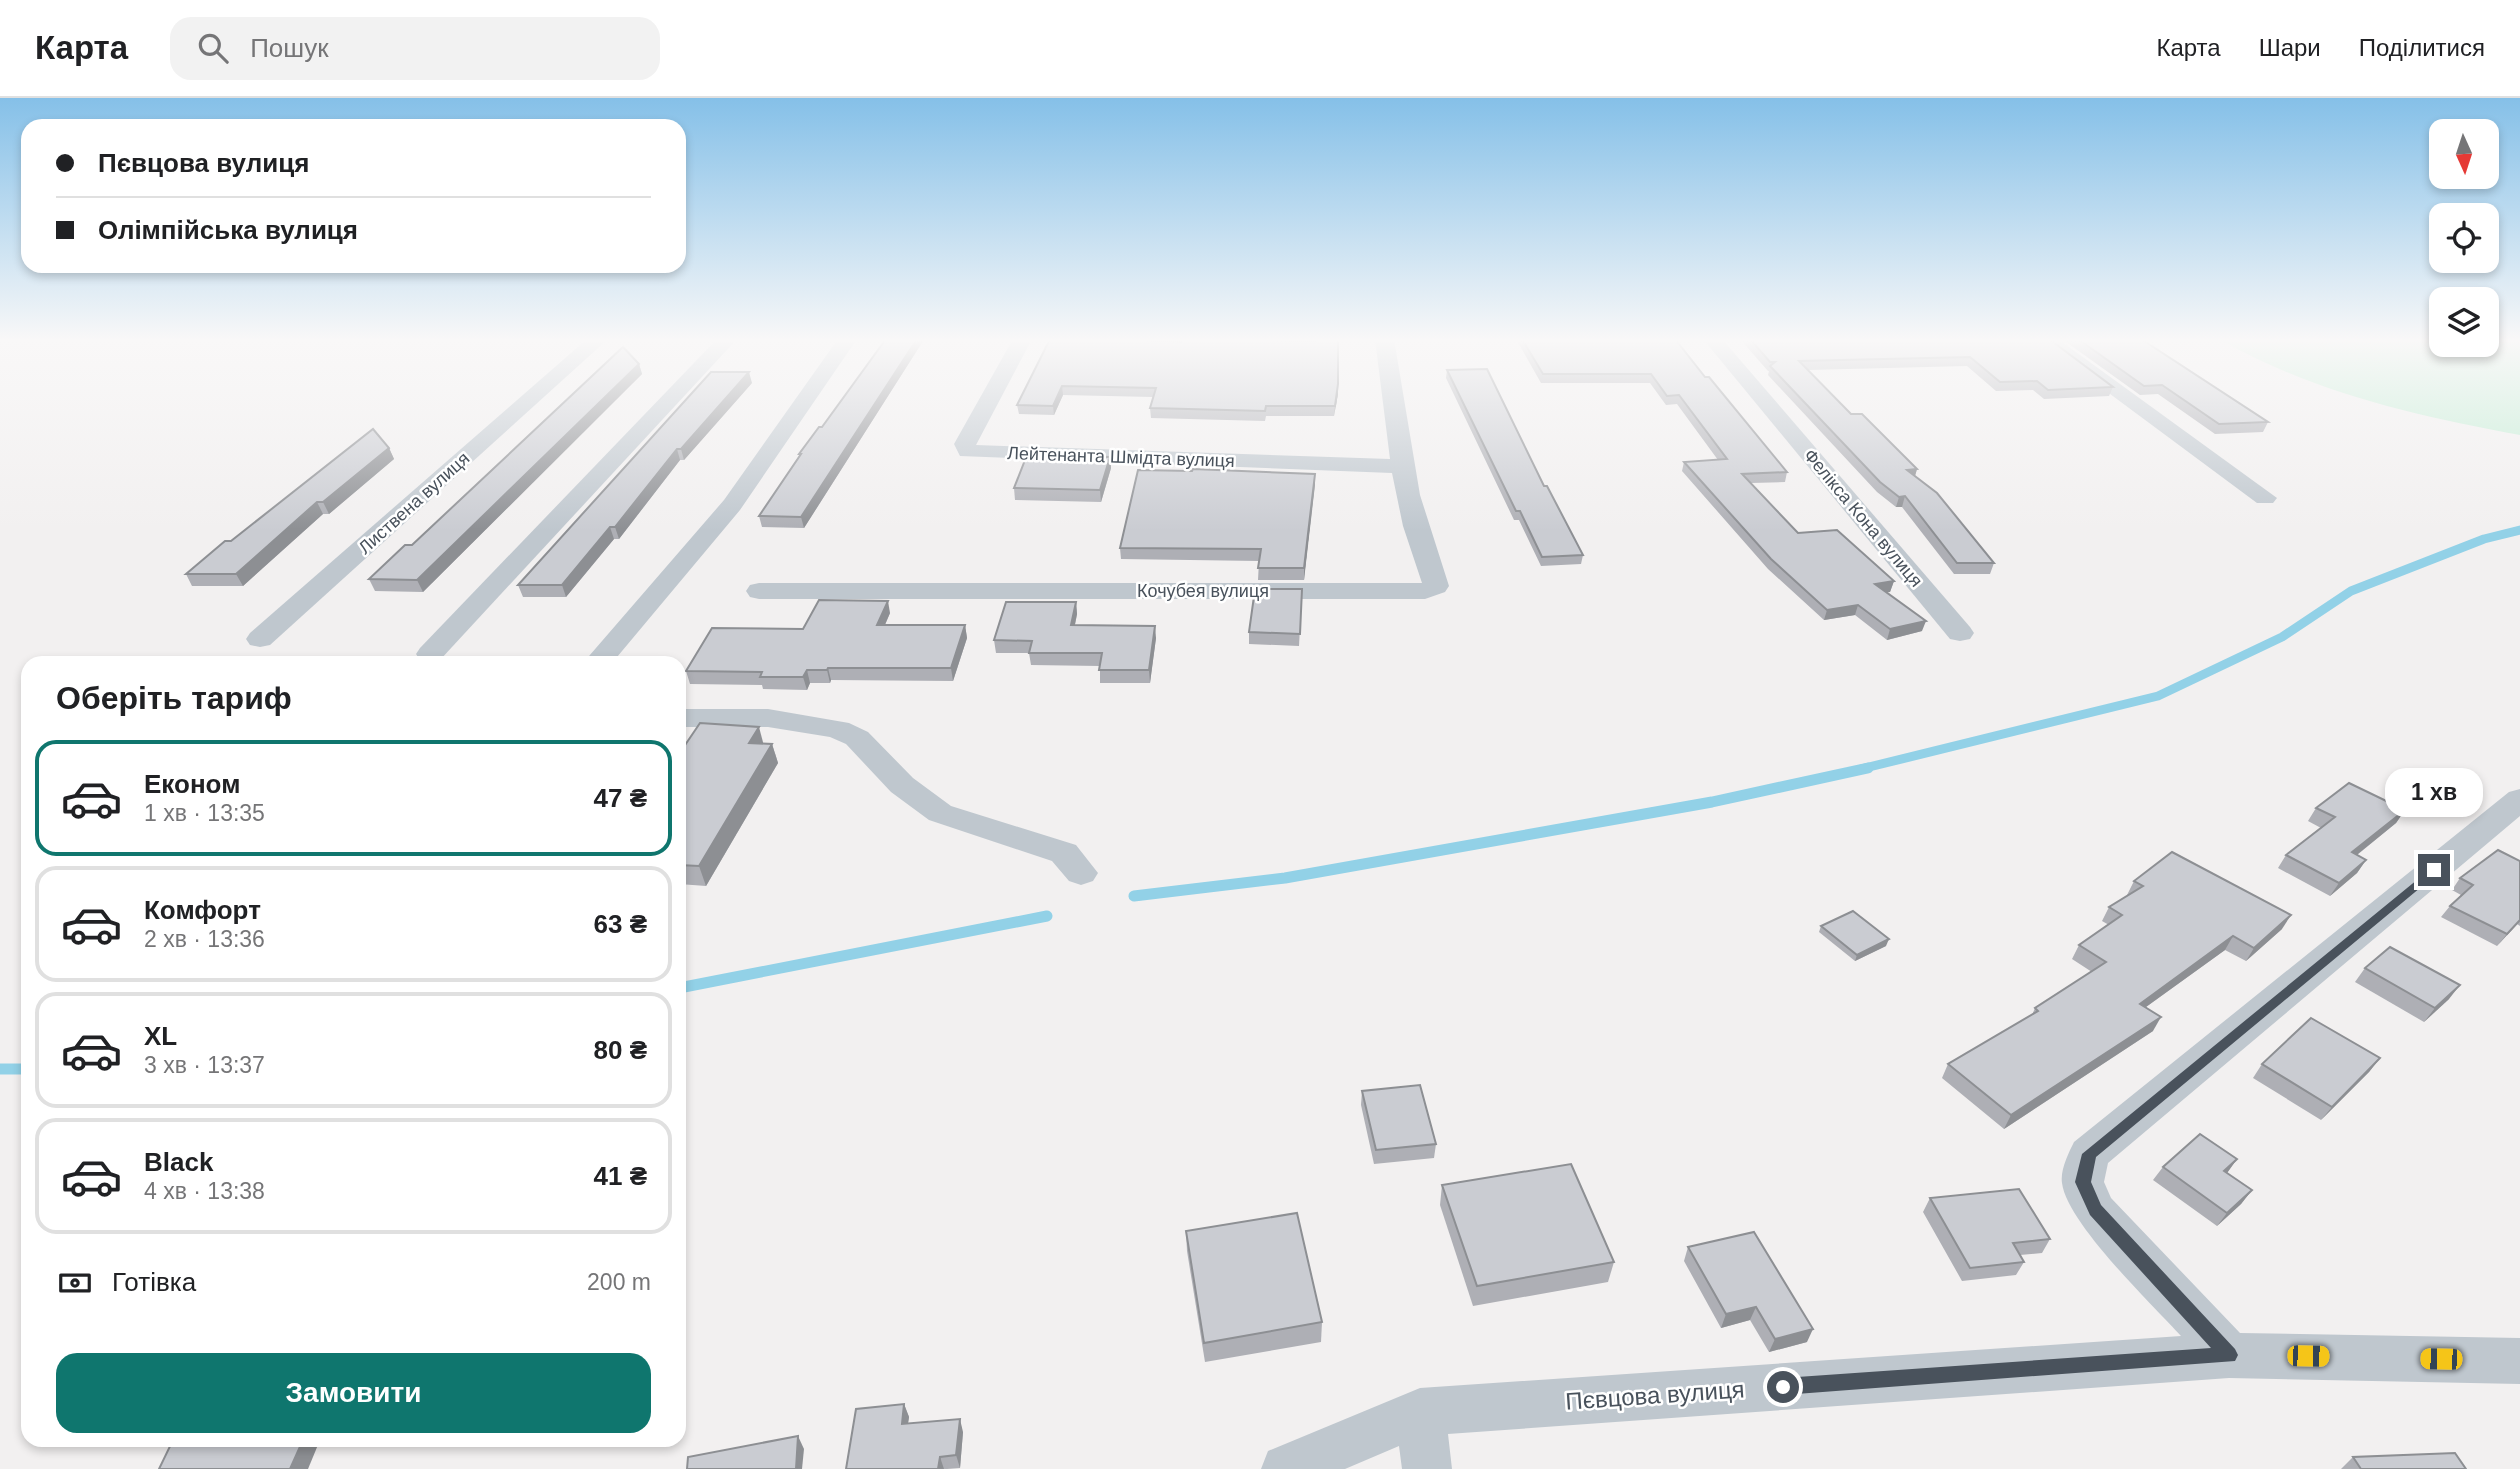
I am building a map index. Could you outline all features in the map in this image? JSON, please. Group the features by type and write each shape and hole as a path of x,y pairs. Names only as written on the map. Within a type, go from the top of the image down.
{"street":[{"name":"Листвена вулиця","path":"260,639 527,403"},
{"path":"430,654 667,403"},
{"path":"603,656 732,505 803,403"},
{"name":"Лейтенанта Шмідта вулиця","path":"988,403 965,444 968,451 1400,466"},
{"name":"Кочубея вулиця","path":"759,591 1425,591 1436,586 1423,556 1400,466 1392,403"},
{"name":"Фелікса Кона вулиця","path":"1766,403 1960,633"},
{"path":"2134,403 2265,498"},
{"path":"686,718 768,718 838,729 857,738 902,785 940,813 1064,853 1081,873"},
{"path":"2229,1355 2095,1210 2083,1182 2089,1154 2520,799"},
{"name":"Пєвцова вулиця","path":"1286,1469 1420,1412 2229,1355 2520,1361"},
{"path":"1420,1412 1427,1469"}],"green space":[{"path":"2376,403 2520,403 2520,435"}],"building":[{"path":"563,403 599,403 417,580 369,579 405,545 412,545"},
{"path":"683,403 722,403 681,449 677,449 615,527 610,527 562,585 518,585"},
{"path":"839,403 875,403 801,517 759,516 799,454 819,427 822,427"},
{"path":"1018,403 1054,403 1053,406 1017,405"},
{"path":"1152,403 1335,403 1335,406 1266,406 1265,411 1150,408"},
{"path":"1463,403 1504,403 1544,486 1547,486 1583,555 1542,557 1520,511 1516,511"},
{"path":"1685,403 1730,403 1787,472 1742,474 1798,533 1837,530 1894,581 1875,584 1926,621 1890,629 1858,605 1827,610 1771,559 1684,462 1727,459"},
{"path":"1805,403 1840,403 1851,414 1862,414 1917,469 1907,470 1937,493 1994,563 1957,563 1905,496 1899,497 1880,482"},
{"path":"2188,403 2239,403 2268,422 2219,424"},
{"path":"373,429 389,448 323,502 317,502 236,574 186,574 225,541 231,541"},
{"path":"1027,455 1110,457 1100,490 1014,488"},
{"path":"1193,469 1315,474 1304,568 1258,568 1261,549 1120,548 1138,470"},
{"path":"1255,589 1302,589 1300,634 1249,632"},
{"path":"819,600 888,601 877,625 965,625 951,668 828,668 807,670 803,677 760,677 762,672 686,671 712,628 803,629"},
{"path":"1006,602 1076,602 1071,625 1155,626 1149,670 1099,670 1102,653 1029,653 1032,641 994,640"},
{"path":"700,723 759,727 749,743 772,744 699,866 686,865 686,744"},
{"path":"2349,783 2405,810 2352,852 2366,860 2339,883 2286,855 2335,817 2316,808"},
{"path":"2498,850 2520,861 2520,920 2507,934 2450,906 2473,885 2460,878"},
{"path":"2172,852 2291,915 2254,948 2233,936 2140,1004 2161,1017 2011,1115 1948,1064 2038,1011 2035,1008 2106,962 2079,945 2122,915 2109,907 2143,886 2134,881"},
{"path":"1853,911 1889,939 1857,955 1821,926"},
{"path":"2390,947 2460,985 2435,1008 2365,968"},
{"path":"2311,1018 2380,1058 2332,1107 2262,1064"},
{"path":"1420,1085 1436,1144 1376,1150 1362,1091"},
{"path":"2200,1134 2237,1159 2224,1171 2252,1190 2227,1213 2163,1167"},
{"path":"1571,1164 1614,1262 1477,1286 1442,1185"},
{"path":"2019,1189 2050,1239 2013,1243 2024,1262 1970,1268 1930,1198"},
{"path":"1297,1213 1322,1322 1204,1343 1186,1231"},
{"path":"1754,1232 1813,1329 1775,1339 1756,1307 1726,1314 1688,1247"},
{"path":"904,1404 902,1424 960,1419 956,1455 940,1457 938,1469 846,1469 856,1409"},
{"path":"798,1436 796,1469 687,1469 688,1457"},
{"path":"170,1447 300,1447 290,1469 159,1469"},
{"path":"2455,1453 2466,1469 2361,1469 2353,1457"}],"waterway":[{"path":"1861,769 2158,696 2282,637 2351,591 2484,539 2520,530"},
{"path":"1134,896 1285,878 1712,802 1868,768"},
{"path":"686,987 1047,916"},
{"path":"0,1069 21,1069"}],"route":[{"path":"1783,1387 2229,1355 2095,1210 2083,1182 2089,1154 2434,870"}]}
